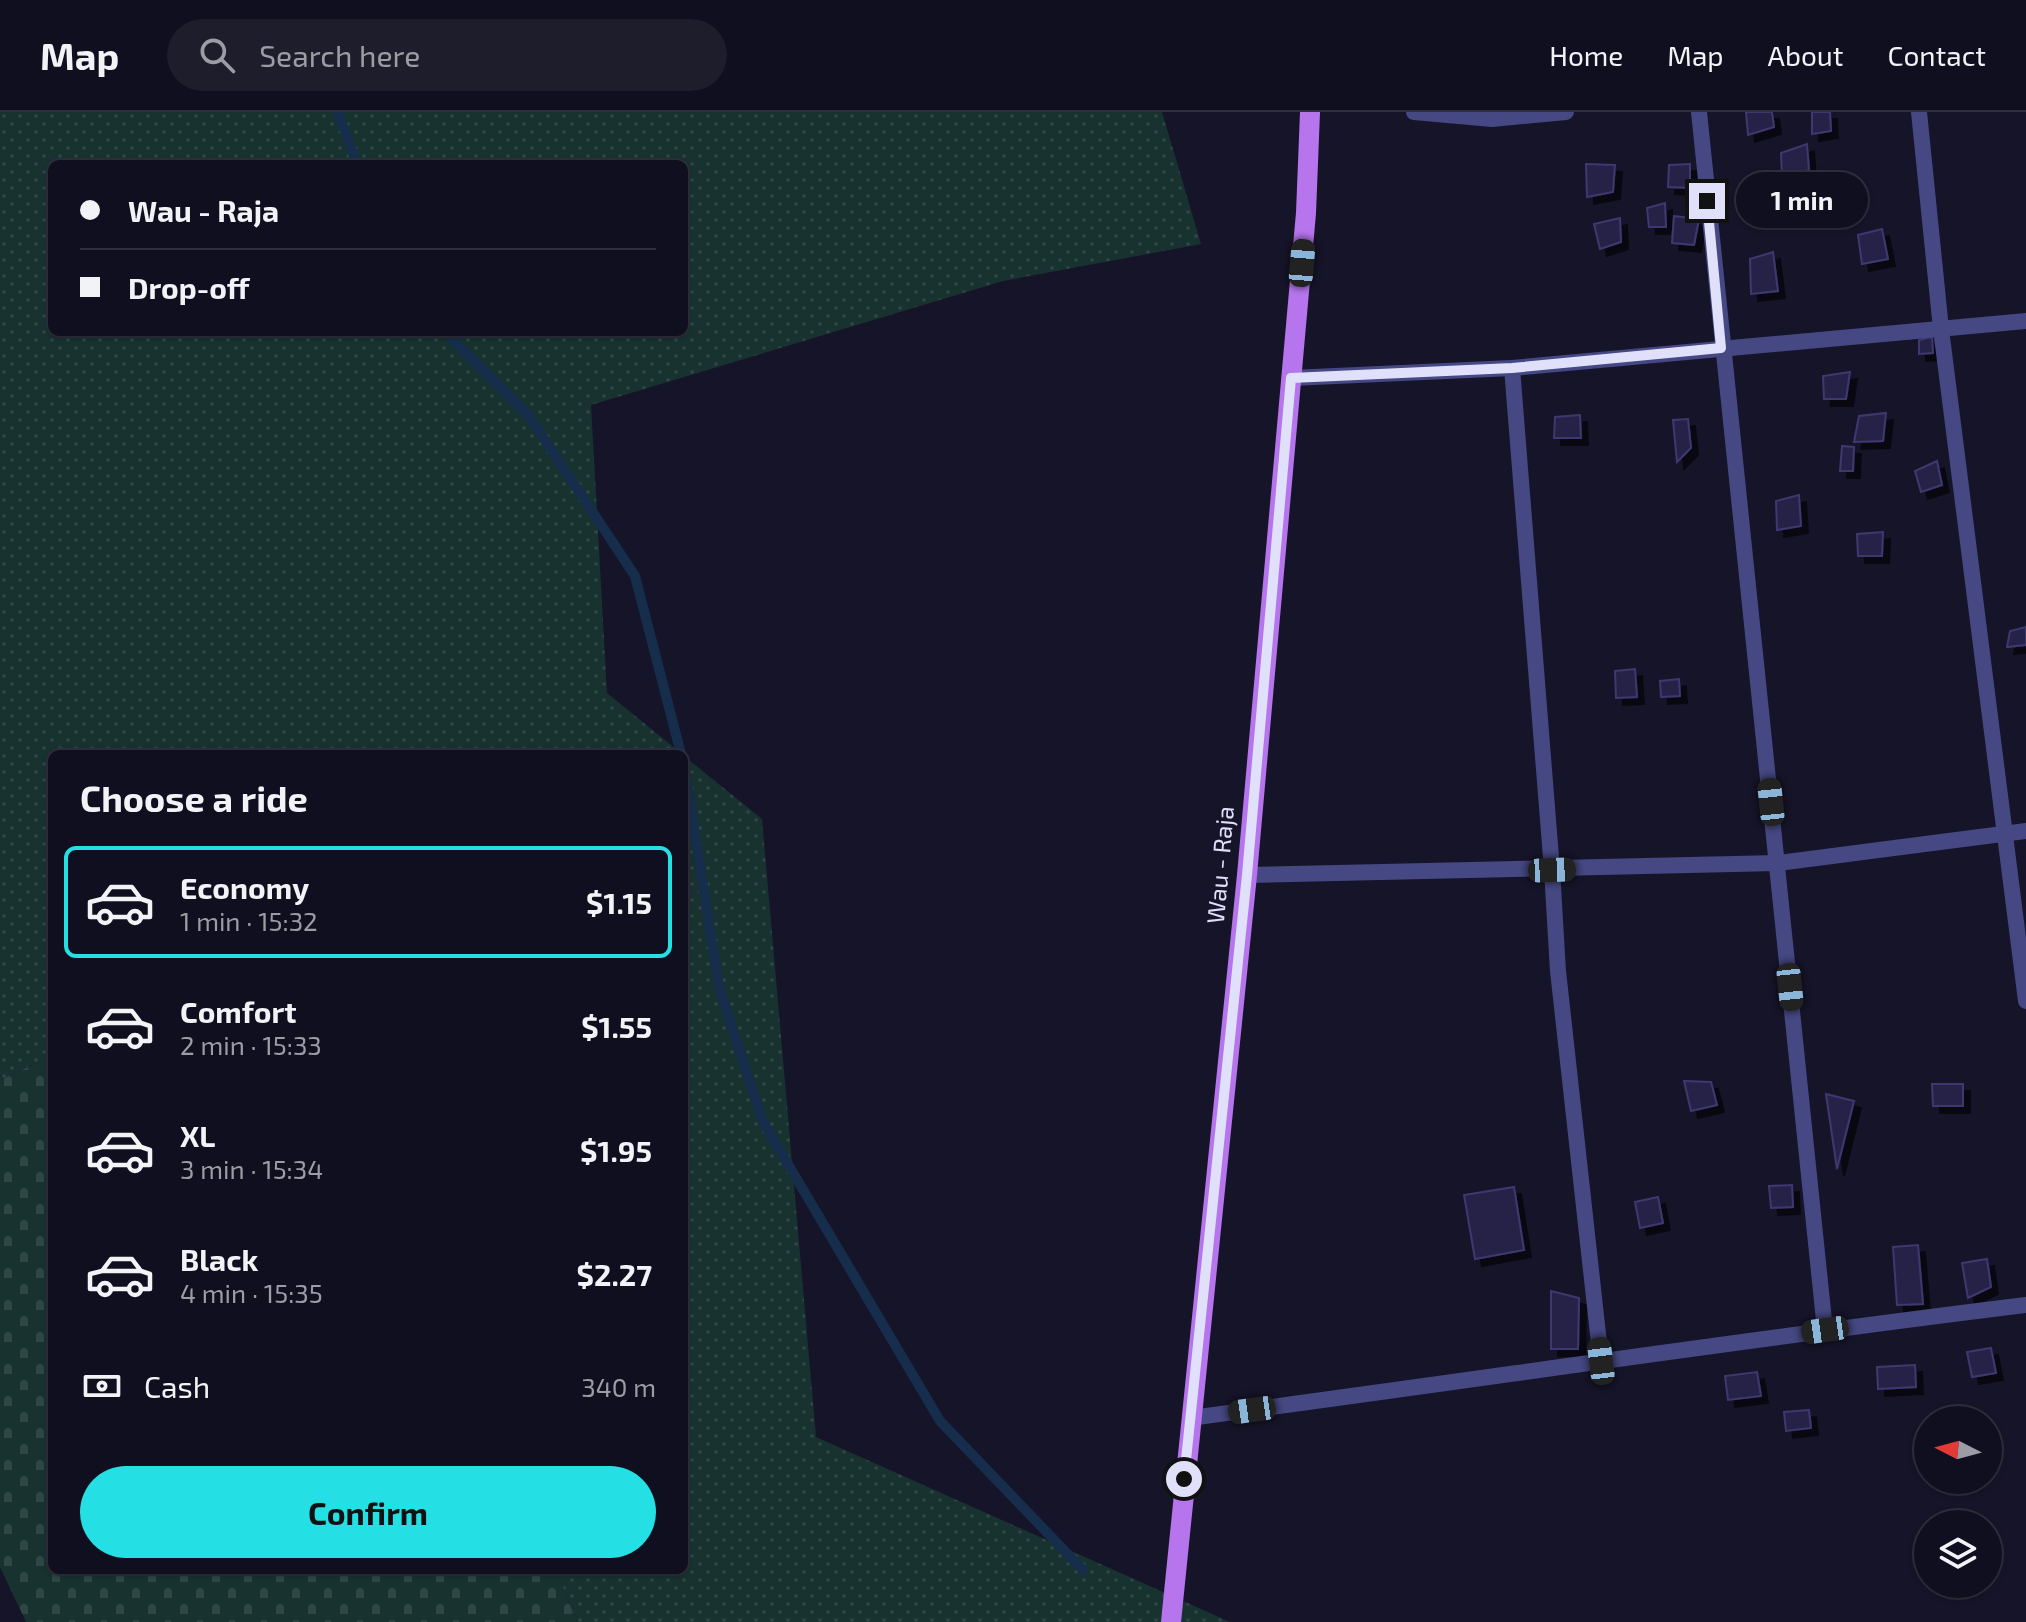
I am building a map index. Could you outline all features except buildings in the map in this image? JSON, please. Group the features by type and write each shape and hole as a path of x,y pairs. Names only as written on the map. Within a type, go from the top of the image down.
{"main road":[{"name":"Wau - Raja","path":"1171,1622 1247,875 1306,213 1310,112"}],"street":[{"path":"1414,112 1492,119 1566,112"},
{"path":"1699,112 1721,348 1778,863 1825,1330"},
{"path":"1919,112 1941,329 2026,1001"},
{"path":"1291,378 1512,368 2026,321"},
{"path":"1512,368 1558,971 1601,1361"},
{"path":"1247,875 1778,863 2026,831"},
{"path":"1190,1418 2026,1305"}],"green space":[{"path":"0,112 1162,112 1201,244 1003,281 591,405 607,693 677,750 48,750 48,1058 0,1080"},
{"path":"688,759 762,819 816,1437 1230,1622 577,1622 558,1574 688,1574"},
{"path":"48,1058 48,1574 558,1574 577,1622 26,1622 0,1567 0,1080"}],"waterway":[{"path":"338,112 356,160"},
{"path":"449,336 529,416 635,576 680,750"},
{"path":"688,790 719,987 763,1122 940,1421 1083,1570"}],"route":[{"path":"1184,1479 1247,875 1291,378 1512,368 1721,348 1707,201"}]}
